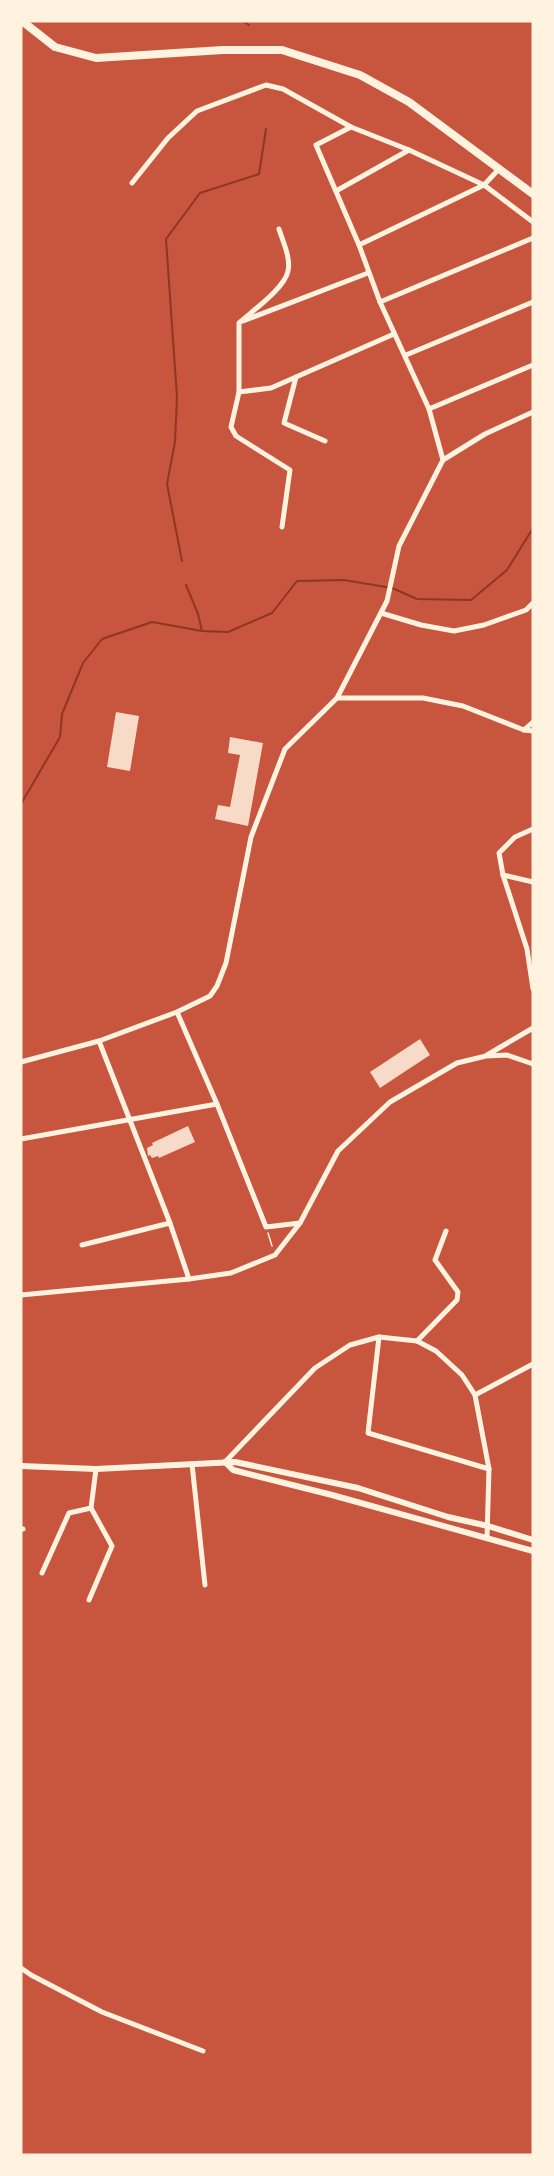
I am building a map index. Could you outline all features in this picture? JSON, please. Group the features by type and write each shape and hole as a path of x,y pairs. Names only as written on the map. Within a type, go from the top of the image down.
{"main road":[{"path":"22,21 56,47 96,58 224,50 282,51 360,75 409,102 533,194"}],"street":[{"path":"132,183 168,138 197,111 266,85 283,89 351,127 409,150 484,185 533,222"},
{"path":"351,127 316,145 359,245 380,302 429,409 443,460"},
{"path":"336,191 409,150"},
{"path":"359,245 484,185 499,169"},
{"path":"279,229 289,270 284,282 238,323 239,392 231,427 236,436 290,470 282,527"},
{"path":"380,302 533,238"},
{"path":"238,323 368,273"},
{"path":"406,355 533,302"},
{"path":"239,392 271,388 394,334"},
{"path":"429,409 533,364"},
{"path":"296,377 284,423 325,441"},
{"path":"21,1062 99,1041 177,1012 210,996 217,986 226,963 251,837 285,749 337,698 387,601 399,546 443,460 485,434 533,412"},
{"path":"381,613 421,625 454,631 484,625 526,610 533,603"},
{"path":"526,610 533,612"},
{"path":"337,698 423,698 463,706 524,730 533,731"},
{"path":"524,730 533,722"},
{"path":"533,829 515,837 499,853 503,875 527,950 533,988"},
{"path":"503,875 533,882"},
{"path":"177,1012 218,1104 266,1227 300,1223"},
{"path":"486,1056 533,1028"},
{"path":"99,1041 170,1223 189,1279"},
{"path":"21,1295 231,1273 275,1255 300,1223 338,1151 390,1102 457,1063 486,1056 507,1055 533,1064"},
{"path":"21,1139 218,1104"},
{"path":"82,1245 170,1223"},
{"path":"417,1341 457,1300 458,1292 435,1260 446,1232"},
{"path":"379,1337 368,1433 489,1469"},
{"path":"225,1462 315,1368 350,1345 379,1337 417,1341 436,1351 462,1375 475,1395 489,1469 487,1538"},
{"path":"475,1395 533,1364"},
{"path":"21,1466 96,1469 235,1461 358,1488 448,1517 533,1540"},
{"path":"225,1462 233,1470 533,1551"},
{"path":"192,1464 205,1585"},
{"path":"89,1600 112,1546 91,1508 96,1469"},
{"path":"355,1502 358,1488"},
{"path":"42,1573 69,1513 91,1508"},
{"path":"21,1968 102,2012 203,2051"}],"path":[{"path":"266,1227 275,1255"}],"building":[{"path":"116,712 139,716 130,771 107,767"},
{"path":"230,737 263,743 248,826 215,819 218,805 230,807 240,755 228,753"},
{"path":"420,1039 430,1055 380,1088 370,1072"},
{"path":"188,1126 195,1142 159,1158 148,1156 147,1148 153,1145 152,1143"}],"waterway":[{"path":"243,21 249,25"},
{"path":"182,561 167,484 175,442 177,397 166,239 200,193 259,174 266,129"},
{"path":"21,804 60,737 62,714 83,663 102,639 152,622 202,631 228,632 272,613 297,581 344,580 392,588 417,599 471,600 507,570 533,528"},
{"path":"186,585 198,614 202,631"}]}
